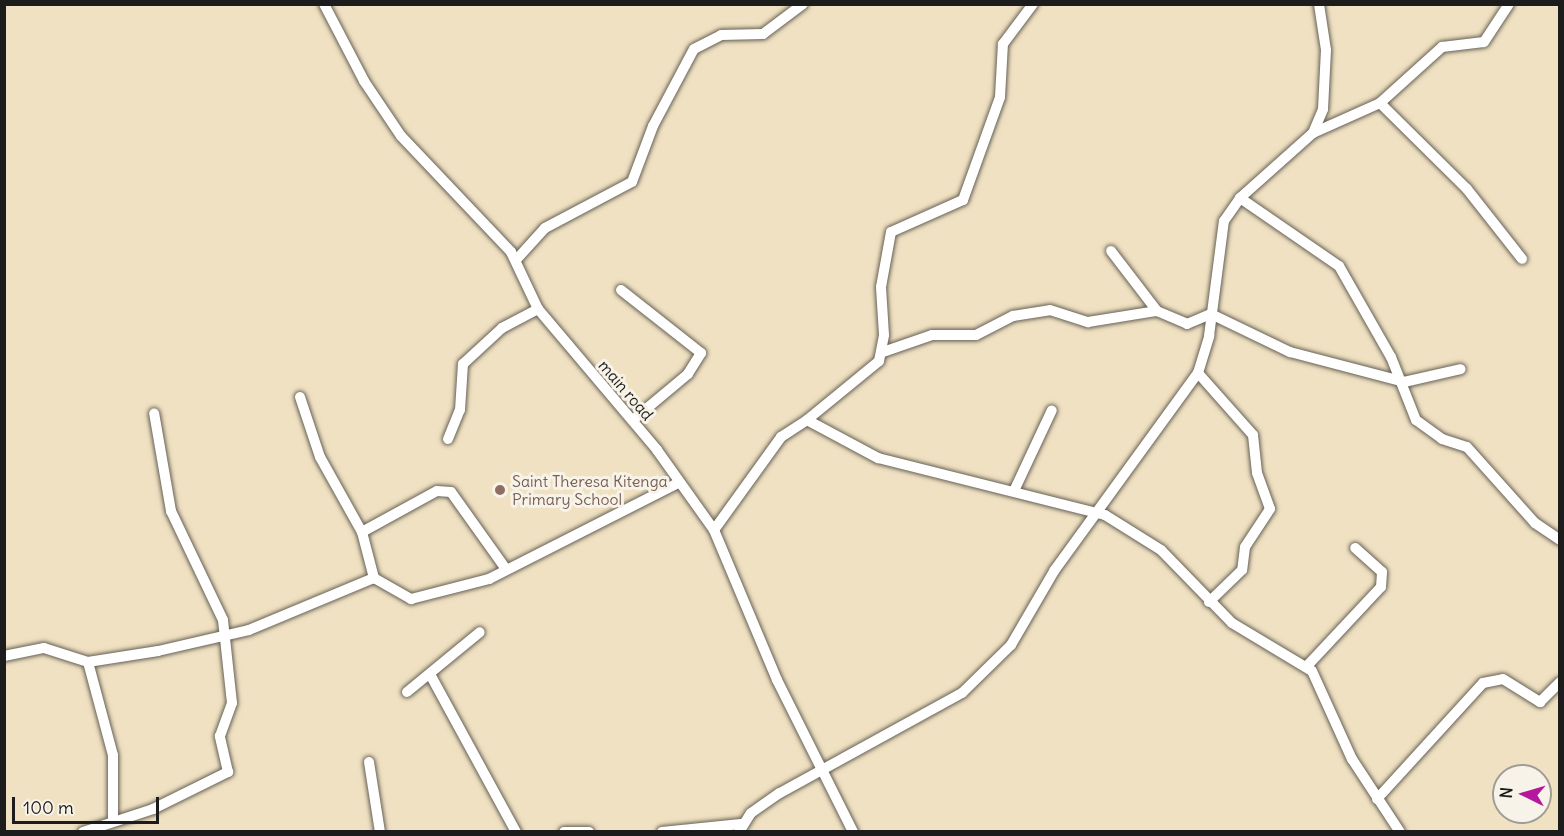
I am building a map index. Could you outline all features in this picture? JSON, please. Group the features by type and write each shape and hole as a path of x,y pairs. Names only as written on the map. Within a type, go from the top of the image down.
{"street":[{"name":"main road","path":"324,4 364,81 401,136 516,260 538,309 633,420 714,530 777,680 825,770 853,831"},
{"path":"516,260 545,228 632,182 678,73 700,44 721,35 763,34 803,4"},
{"path":"883,352 882,287 891,232 963,200 1000,97 1003,44 1034,4"},
{"path":"1313,133 1326,78 1319,4"},
{"path":"662,831 740,828 780,793 943,704 991,670 1095,513 1198,373 1211,314 1218,240 1240,198 1313,133 1380,102 1442,47 1484,42 1509,4"},
{"path":"1380,102 1467,189 1522,259"},
{"path":"1240,198 1339,266 1399,380 1416,420 1442,439 1467,447 1535,523 1560,540"},
{"path":"1111,251 1157,311 1187,324 1211,314 1290,352 1399,380 1413,382 1461,369"},
{"path":"621,290 701,353 688,374 633,420"},
{"path":"448,439 460,410 463,364 502,328 538,309"},
{"path":"714,530 781,437 849,389 883,352 932,335 976,335 1013,316 1050,310 1088,322 1157,311"},
{"path":"1198,373 1250,428 1270,509 1245,547 1242,570 1209,602"},
{"path":"300,397 320,457 362,532 374,578 411,599 506,569 678,483"},
{"path":"1014,490 1052,410"},
{"path":"83,831 113,818 153,809 228,772 220,736 232,703 224,637 215,602 171,511 154,412"},
{"path":"807,420 878,458 1014,490 1095,513 1161,550 1209,602 1232,623 1307,666 1377,799 1400,831"},
{"path":"362,532 437,491 450,492 506,569"},
{"path":"1307,666 1381,587 1382,572 1355,548"},
{"path":"4,656 44,648 88,662 224,637 285,617 374,578"},
{"path":"407,692 431,676 480,632"},
{"path":"88,662 113,755 113,818"},
{"path":"431,676 516,831"},
{"path":"1377,799 1483,683 1503,679 1540,702 1560,682"},
{"path":"369,762 380,831"},
{"path":"564,831 589,831"}],"place":[{"name":"Saint Theresa Kitenga Primary School","path":"500,490"}]}
